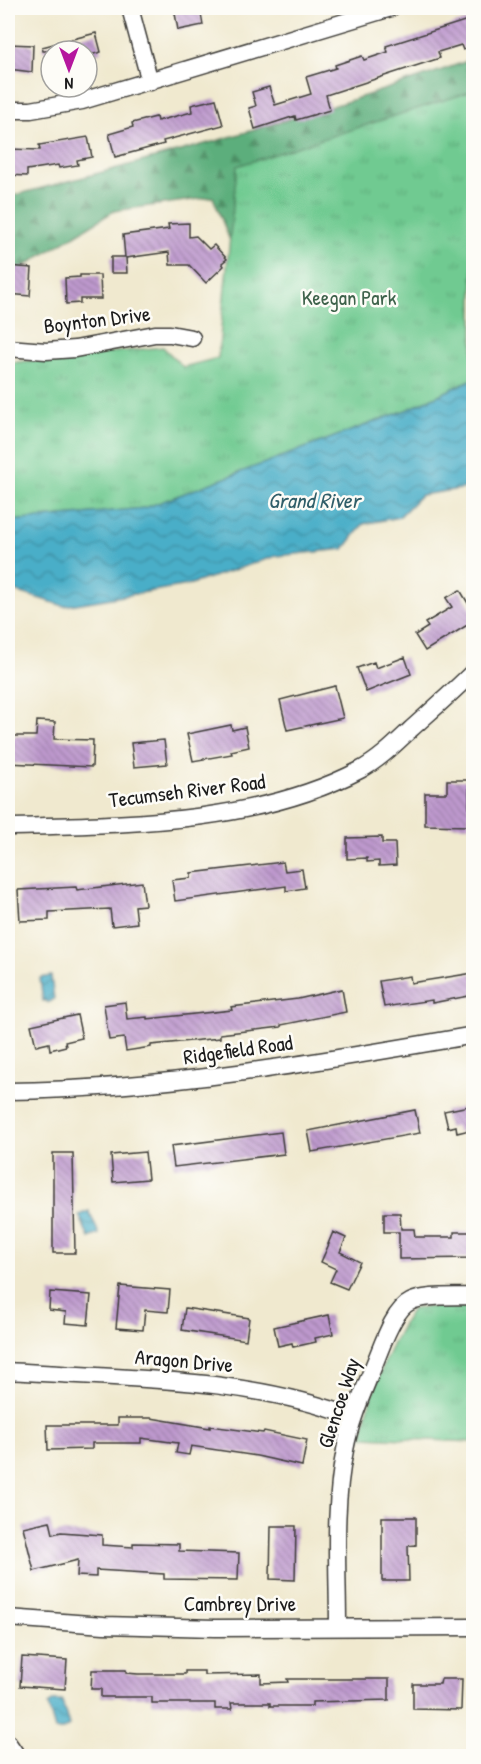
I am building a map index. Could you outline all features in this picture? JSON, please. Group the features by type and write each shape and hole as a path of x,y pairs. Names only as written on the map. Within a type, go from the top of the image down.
{"street":[{"path":"130,8 150,82"},
{"path":"8,110 31,110 82,101 391,8"},
{"name":"Boynton Drive","path":"8,348 46,351 75,349 155,334 192,338"},
{"name":"Tecumseh River Road","path":"8,827 106,825 212,815 294,798 351,774 384,754 474,671"},
{"name":"Ridgefield Road","path":"8,1091 60,1090 200,1078 282,1067 474,1035"},
{"name":"Glencoe Way","path":"338,1627 339,1491 353,1417 394,1319 409,1302 421,1299 474,1296"},
{"name":"Aragon Drive","path":"8,1371 218,1385 269,1392 330,1408 353,1417"},
{"name":"Cambrey Drive","path":"8,1618 104,1625 215,1628 474,1627"},
{"path":"8,1743 17,1756"}],"green space":[{"path":"473,59 473,379 170,383 227,361 239,264 213,197 114,211 8,275 8,194 15,195 246,132 417,79"},
{"name":"Keegan Park","path":"473,91 473,379 409,409 145,508 11,521 8,519 8,363 163,347 183,367 218,358 237,166"},
{"path":"473,1307 473,1442 363,1437 369,1406 396,1337 412,1309"}],"water":[{"name":"Grand River","path":"473,379 473,487 421,495 399,517 363,524 344,549 276,556 188,585 64,606 8,589 8,519 11,521 145,508 409,409"},
{"path":"51,976 54,999 47,1003 43,1001 40,978"},
{"path":"89,1211 99,1234 89,1238 79,1215"},
{"path":"54,1701 62,1701 69,1726 63,1730 55,1730 48,1705"}],"building":[{"path":"174,8 200,8 203,25 178,30"},
{"path":"474,18 474,46 463,50 461,45 438,52 440,58 326,95 330,110 296,120 295,116 255,129 249,108 256,106 252,92 269,87 275,105 311,94 306,77 336,68 335,65 362,56 364,60 388,52 386,46"},
{"path":"96,33 98,39 73,39"},
{"path":"8,44 33,45 32,72 8,69"},
{"path":"216,99 223,125 115,157 109,134 133,127 132,123 156,117 157,121 192,112 191,105"},
{"path":"88,137 92,157 77,160 78,165 59,168 58,165 27,170 27,176 8,175 8,149 40,150 39,145"},
{"path":"189,223 189,237 196,236 209,249 214,245 227,259 222,263 224,266 206,283 189,265 170,265 169,252 126,258 127,273 111,273 111,257 125,257 123,235 169,229 168,224"},
{"path":"8,266 32,268 30,296 8,294"},
{"path":"80,275 100,275 101,299 80,299 80,303 66,304 65,278 80,277"},
{"path":"460,590 474,613 474,621 425,651 415,635 428,627 425,623 452,607 446,598"},
{"path":"405,657 411,674 366,692 357,668 374,662 376,668"},
{"path":"335,686 343,718 287,730 280,700"},
{"path":"37,721 55,722 54,739 93,740 92,767 8,763 8,736 36,736"},
{"path":"231,725 232,730 245,727 249,747 231,751 232,754 193,761 187,734"},
{"path":"164,740 167,764 134,767 131,743"},
{"path":"447,780 469,780 469,826 425,825 425,793 447,793"},
{"path":"382,837 382,843 395,843 396,865 379,866 379,861 367,862 367,858 347,859 347,838"},
{"path":"283,862 285,871 302,869 305,888 286,891 286,886 175,901 172,880 191,878 191,873"},
{"path":"142,882 145,905 135,906 137,923 112,926 110,909 49,912 49,920 20,921 18,890 76,887 77,890"},
{"path":"474,973 474,995 432,1003 432,1000 384,1007 379,981 410,976 411,983"},
{"path":"342,989 346,1012 281,1025 281,1027 220,1034 220,1038 151,1045 151,1047 126,1051 124,1038 109,1040 104,1005 125,1002 127,1019 147,1017 147,1019 232,1010 231,1007 298,999"},
{"path":"77,1015 82,1038 65,1042 66,1046 50,1050 49,1043 36,1046 31,1025"},
{"path":"474,1105 474,1129 457,1133 456,1126 448,1128 444,1111"},
{"path":"415,1110 420,1133 312,1152 308,1131"},
{"path":"281,1132 284,1154 174,1167 171,1146"},
{"path":"145,1152 148,1179 113,1182 111,1155"},
{"path":"53,1153 73,1153 75,1253 53,1253"},
{"path":"384,1213 400,1213 401,1229 414,1229 415,1237 454,1237 454,1232 474,1232 474,1258 399,1259 399,1232 384,1232"},
{"path":"333,1232 346,1238 340,1252 360,1262 347,1289 330,1282 336,1269 321,1262"},
{"path":"120,1286 170,1290 168,1312 145,1310 143,1330 116,1328"},
{"path":"50,1292 91,1295 88,1325 65,1323 66,1312 49,1310"},
{"path":"185,1308 249,1318 246,1340 182,1330"},
{"path":"329,1315 333,1334 315,1338 316,1342 293,1347 292,1343 278,1346 274,1327"},
{"path":"118,1418 151,1418 210,1428 210,1426 263,1433 264,1431 307,1440 302,1466 257,1456 191,1446 189,1455 176,1453 178,1443 141,1438 141,1443 92,1443 92,1449 48,1450 47,1425 118,1425"},
{"path":"382,1517 416,1517 416,1545 408,1546 409,1581 382,1581"},
{"path":"50,1521 53,1534 61,1532 102,1535 102,1545 133,1547 133,1543 179,1544 179,1551 239,1553 238,1580 164,1579 164,1574 96,1570 96,1577 77,1576 78,1560 34,1571 23,1527"},
{"path":"271,1526 296,1526 295,1580 270,1579"},
{"path":"22,1657 67,1660 65,1689 20,1686"},
{"path":"92,1670 126,1670 126,1673 138,1674 185,1674 185,1671 204,1671 204,1675 261,1674 261,1683 288,1682 287,1679 389,1679 389,1700 312,1702 312,1706 231,1703 232,1709 215,1709 215,1703 152,1703 152,1697 101,1697 101,1689 91,1689"},
{"path":"441,1679 462,1679 461,1710 413,1709 413,1684 440,1684"}]}
